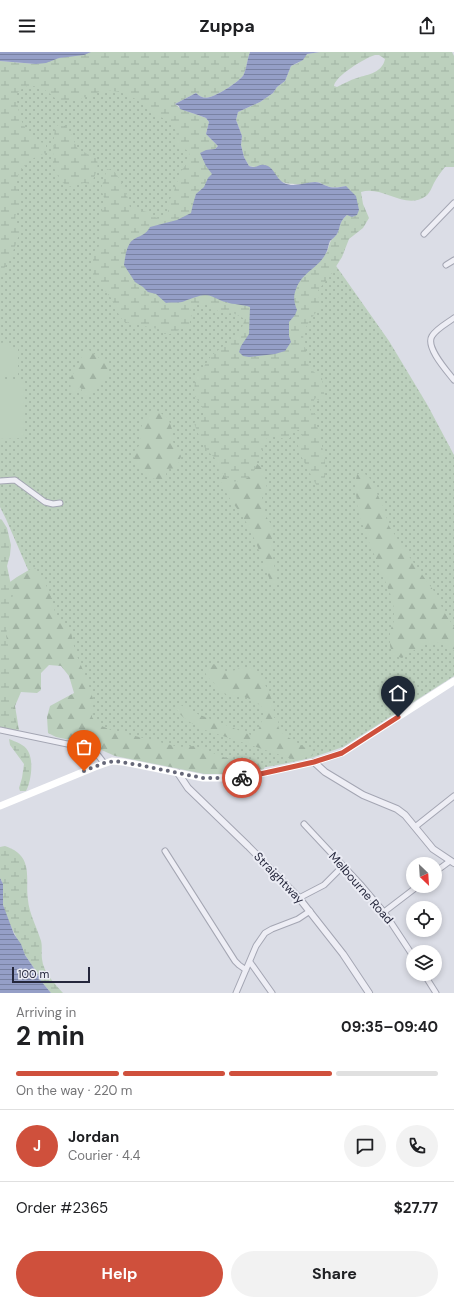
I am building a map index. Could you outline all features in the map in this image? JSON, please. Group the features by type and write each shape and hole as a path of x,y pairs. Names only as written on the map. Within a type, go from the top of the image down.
{"main road":[{"path":"0,806 104,763 115,761 203,778 235,778 254,776 314,762 342,753 454,681"}],"street":[{"path":"424,234 454,203"},
{"path":"446,265 454,260"},
{"path":"454,318 434,333 430,340 432,348 454,380"},
{"path":"0,481 15,480 45,502 54,504 60,503"},
{"path":"0,730 78,746 97,754 104,763"},
{"path":"314,762 325,772 363,795 397,809 405,815 434,849 452,862 442,868"},
{"name":"Straightway","path":"178,773 188,788 299,898 343,954 369,993"},
{"path":"415,827 454,796"},
{"name":"Melbourne Road","path":"304,824 384,912 406,945"},
{"path":"166,851 235,961 246,970"},
{"path":"299,898 324,884 343,866"},
{"path":"384,912 409,893"},
{"path":"236,993 256,946 265,933 292,922 310,911"},
{"path":"250,962 272,993"},
{"path":"428,981 436,993"}],"green space":[{"path":"91,52 327,253 389,341 428,406 454,455 454,676 343,747 311,758 233,773 204,772 93,748 89,716 54,630 0,507 0,63 25,65"},
{"path":"250,52 244,74 234,84 214,96 206,98 199,96 196,93 175,104 181,109 206,118 209,122 206,134 218,146 215,149 206,150 206,166 212,174 208,178 204,187 196,195 191,213 177,220 156,226 146,234 138,237 124,265 135,282 148,292 156,294 166,303 182,302 205,295 211,296 226,303 250,307 249,334 239,352 249,357 291,342 289,336 289,322 297,310 294,300 294,292 302,279 320,262 326,254 332,239 337,234 341,222 347,215 346,186 336,188 326,186 319,182 289,184 280,181 264,165 255,167 249,166 244,157 241,145 242,136 236,120 238,112 260,102 273,93 277,87 285,81 291,66 298,63 307,54 320,52 452,52 454,56 454,167 445,167 436,179 429,193 418,200 410,201 377,192 361,192 363,204 369,218 363,228 349,239 342,257 330,276 319,289 317,293 322,305 310,321 303,335 308,364 313,371 322,378 325,400 321,402 315,398 310,410 316,415 324,456 325,474 324,481 320,487 317,486 314,481 299,452 298,445 302,436 299,430 290,433 290,438 284,439 275,436 267,438 256,463 255,470 252,474 245,479 232,482 225,477 214,457 206,450 201,441 194,423 204,414 203,409 194,394 195,380 211,356 241,330 245,319 233,313 225,314 204,303 194,305 189,326 170,334 164,334 158,329 124,322 111,298 93,276 93,257 95,250 100,244 101,236 99,220 104,198 101,189 107,169 114,171 120,179 130,208 147,212 152,217 160,218 168,214 168,203 181,171 190,159 189,152 180,147 178,144 177,133 174,128 163,118 156,116 136,100 128,95 114,91 99,92 80,99 67,101 55,98 44,89 35,86 23,88 19,91 16,95 20,116 24,126 37,142 46,143 46,153 30,160 19,173 17,179 17,189 20,198 20,205 15,216 20,228 19,234 12,253 0,276 0,61 36,64 46,63 59,58 90,53","holes":["375,55 379,55 385,59 378,70 337,87 334,86 339,77 358,63"]},
{"path":"58,125 66,126 79,152 84,152 97,159 97,169 91,184 84,183 68,187 58,176 53,163 53,153 55,128"},
{"path":"9,342 9,349 18,349 18,377 0,377 0,343"},
{"path":"86,350 89,350 108,365 109,370 108,376 86,398 79,387 77,393 73,395 71,393 70,379 80,366 81,358"},
{"path":"0,379 23,379 24,438 0,439"},
{"path":"156,410 168,418 173,432 173,442 181,456 177,468 167,469 166,475 163,479 150,478 141,472 134,457 135,451 141,442 140,430 142,425 150,411"},
{"path":"256,463 262,468 267,488 262,497 265,515 271,524 273,559 277,582 273,585 250,530 224,489 219,474 219,467 225,477 233,482 241,480 251,474"},
{"path":"362,472 369,477 383,506 389,526 436,594 443,610 454,627 454,651 444,644 432,643 421,646 402,658 393,655 390,646 390,631 394,621 392,598 358,511 355,484 357,475"},
{"path":"0,519 7,528 11,545 7,566 13,595 6,635 9,650 9,690 17,725 16,730 12,731 0,727"},
{"path":"34,567 43,578 52,599 56,617 71,632 75,651 93,699 92,717 97,724 111,730 179,747 195,746 226,758 238,760 245,758 260,762 265,765 264,769 237,774 205,774 115,756 88,744 56,737 48,733 47,717 50,706 74,693 69,676 61,666 49,665 41,673 41,690 37,693 21,692 15,706 19,730 0,727 0,589"},
{"path":"214,664 225,671 249,668 257,673 272,701 274,718 279,718 279,729 287,737 309,750 313,754 312,756 295,760 202,729 182,716 175,705 177,703 195,713 251,735 255,735 257,733 262,719 263,709 256,702 242,696 228,696 220,691 205,672 205,670"},
{"path":"9,739 24,747 30,755 31,771 26,791 20,791 19,788 24,764 10,745"},
{"path":"5,846 17,852 25,863 27,872 27,895 31,914 41,941 43,964 50,978 63,993 51,993 41,981 25,955 6,916 3,905 3,884 0,878 0,847"}],"water":[{"path":"0,52 91,52 84,55 59,58 46,63 36,64 0,61"},
{"path":"250,52 320,52 307,54 303,60 291,66 285,81 277,87 273,93 260,102 238,112 236,120 242,136 241,145 244,157 249,166 267,166 281,181 292,185 318,182 326,186 336,188 346,186 356,196 359,210 357,215 352,217 347,215 344,218 337,234 330,241 327,252 323,258 299,283 294,297 297,310 289,322 289,336 291,342 285,351 275,354 249,357 243,356 239,352 249,334 250,307 229,303 205,295 182,302 166,303 156,294 148,292 135,282 124,265 126,254 132,240 143,235 150,227 177,220 191,213 196,194 204,187 208,178 212,174 206,166 200,153 206,150 215,149 218,146 206,134 209,122 206,118 180,109 179,106 175,104 196,93 199,96 206,98 214,96 234,84 244,74"},
{"path":"0,878 3,884 3,905 14,934 41,981 51,993 0,993"}],"way so far":[{"path":"84,771 104,763 115,761 203,778 242,778"}],"route":[{"path":"242,778 314,762 342,753 398,717"}]}
